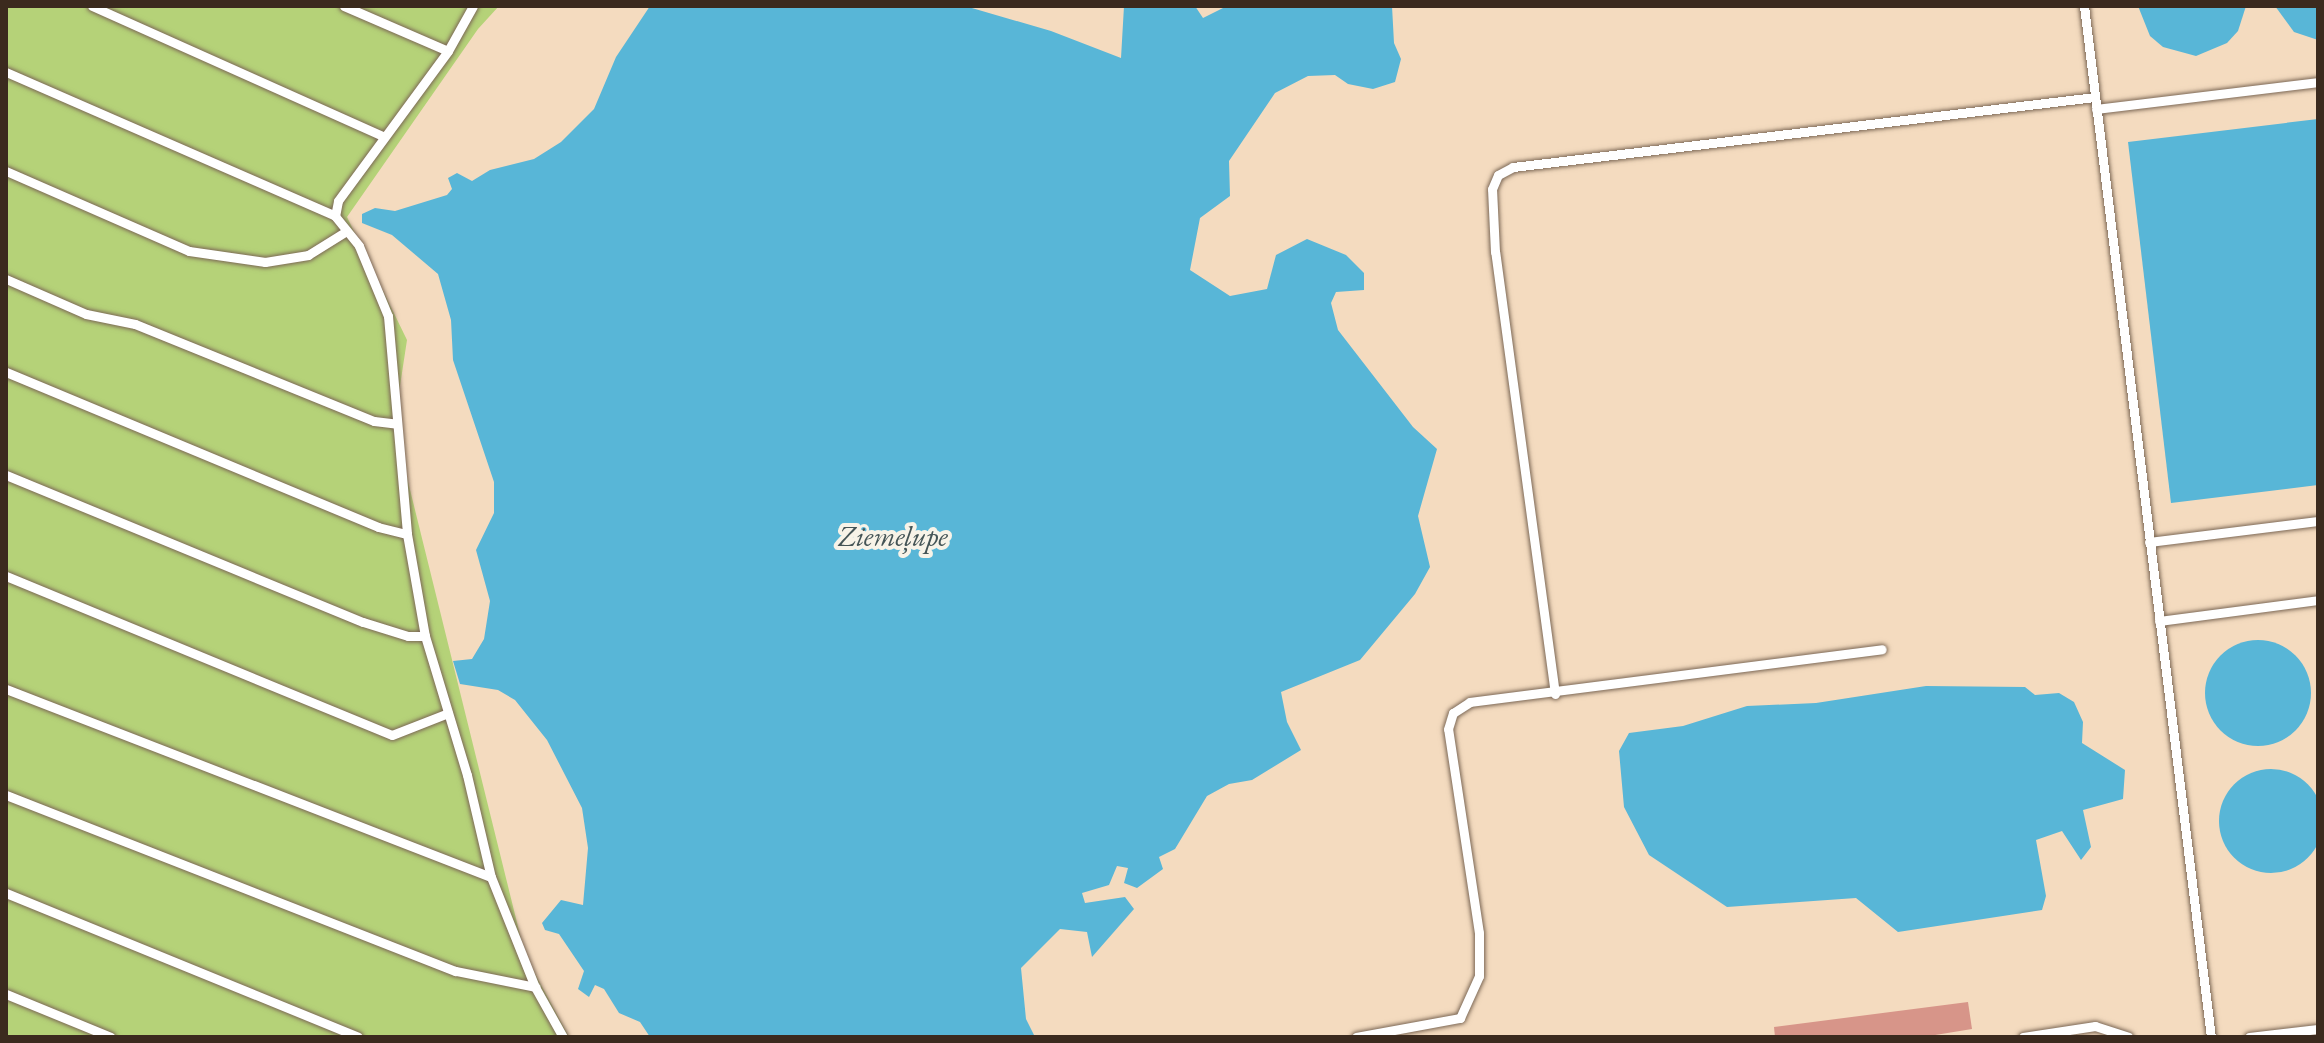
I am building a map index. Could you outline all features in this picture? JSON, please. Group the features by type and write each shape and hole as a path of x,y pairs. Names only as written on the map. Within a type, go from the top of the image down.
{"lane":[{"path":"92,6 383,136"},
{"path":"344,6 448,51"},
{"path":"335,216 338,201 448,51 473,6"},
{"path":"2084,6 2211,1037"},
{"path":"6,72 335,216 359,246 388,316 407,534 425,636 491,877 535,987 563,1037"},
{"path":"2096,109 2318,82"},
{"path":"1555,694 1495,252 1492,189 1498,175 1513,167 2095,97"},
{"path":"6,171 189,251 265,262 308,255 345,232"},
{"path":"6,279 86,314 135,324 374,421 397,424"},
{"path":"6,372 378,527 407,534"},
{"path":"6,475 363,622 408,636 425,636"},
{"path":"2149,542 2318,521"},
{"path":"6,576 392,735 448,713"},
{"path":"2159,621 2318,600"},
{"path":"1356,1037 1460,1018 1479,976 1481,957 1448,729 1453,713 1470,702 1555,694 1882,649"},
{"path":"6,689 491,877"},
{"path":"6,795 456,971 535,987"},
{"path":"6,893 358,1037"},
{"path":"6,994 111,1037"},
{"path":"2023,1037 2095,1026 2128,1037"},
{"path":"2249,1037 2318,1029"}],"green space":[{"path":"6,6 499,6 478,29 347,217 407,340 394,425 525,955 569,1037 6,1037"}],"water":[{"name":"Ziemeļupe","path":"650,6 965,6 1051,31 1121,58 1124,6 1195,6 1203,18 1227,6 1392,6 1394,43 1401,59 1395,82 1373,89 1348,84 1335,75 1308,76 1275,93 1229,161 1230,196 1200,218 1190,270 1230,296 1267,289 1276,255 1307,239 1346,255 1364,273 1364,290 1336,292 1331,303 1338,330 1413,427 1437,449 1418,516 1430,567 1415,594 1360,660 1281,692 1287,722 1301,750 1252,780 1229,784 1207,796 1175,849 1159,857 1163,869 1137,888 1124,883 1128,868 1117,866 1109,885 1082,893 1085,903 1125,897 1134,909 1092,957 1087,932 1060,929 1021,968 1026,1019 1035,1037 650,1037 640,1022 619,1013 604,989 595,985 589,997 578,989 584,971 559,934 545,930 542,923 561,900 583,905 588,848 582,808 547,740 515,700 498,690 460,684 453,661 472,659 484,639 490,601 476,550 494,513 494,482 453,360 451,320 438,274 392,235 362,223 362,214 375,208 395,211 447,195 452,189 448,178 457,173 472,181 490,170 534,159 561,142 594,109 616,57"},
{"path":"2138,6 2246,6 2238,31 2227,43 2196,56 2163,47 2150,36"},
{"path":"2275,6 2318,6 2318,40 2294,32"},
{"path":"2318,119 2318,485 2171,503 2128,142"},
{"path":"2258,640 2278,644 2295,656 2307,673 2311,693 2307,713 2295,730 2278,742 2258,746 2238,742 2221,730 2209,713 2205,693 2209,673 2221,656 2238,644"},
{"path":"1926,686 2025,687 2035,695 2059,693 2074,702 2083,722 2082,743 2125,770 2123,799 2083,810 2091,847 2081,860 2062,831 2036,840 2046,896 2042,910 1898,932 1856,898 1727,907 1649,855 1624,807 1619,751 1629,733 1683,726 1747,706 1816,703"},
{"path":"2271,769 2291,773 2308,784 2319,801 2323,821 2319,841 2308,858 2291,869 2271,873 2251,869 2234,858 2223,841 2219,821 2223,801 2234,784 2251,773"}],"building":[{"path":"1968,1002 1972,1029 1923,1037 1775,1037 1774,1027"}]}
